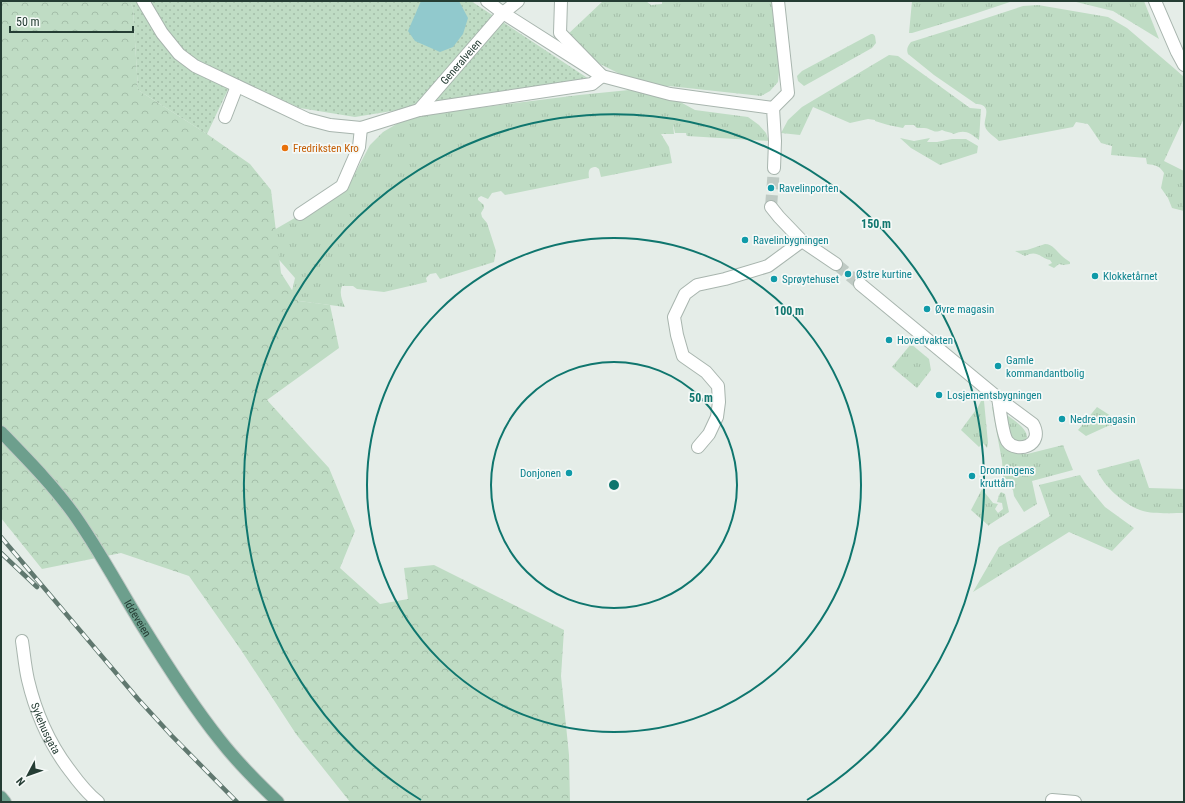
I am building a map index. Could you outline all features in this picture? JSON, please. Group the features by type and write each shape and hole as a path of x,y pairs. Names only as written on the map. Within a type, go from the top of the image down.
{"main road":[{"name":"Iddeveien","path":"1,432 64,500 98,550 140,621 219,739 236,760 278,802"},
{"path":"1,797 5,802"}],"street":[{"path":"143,1 162,33 179,54 195,66 308,119 330,125 361,128 419,110 592,84 602,76"},
{"path":"487,1 503,13 602,76 670,94 773,108"},
{"name":"Generalveien","path":"419,110 503,13 518,1"},
{"path":"561,1 560,33 602,76"},
{"path":"774,168 775,141 773,108 788,93 778,1"},
{"path":"1155,1 1184,65"},
{"path":"225,117 237,86"},
{"path":"300,214 342,186 359,147 361,128"},
{"path":"771,207 802,241 836,264"},
{"path":"698,447 709,434 717,417 719,402 718,386 706,372 683,356 674,317 685,294 697,285 725,279 768,266 802,241"},
{"path":"860,284 998,398"},
{"name":"Sykehusgata","path":"22,641 31,691 43,726 51,743 81,786 98,802"},
{"path":"1052,800 1075,802"}],"green space":[{"path":"1,1 130,1 133,9 138,90 207,134 250,164 271,190 281,273 299,301 330,305 339,348 267,400 329,468 355,531 340,568 380,604 408,599 404,568 434,565 564,630 561,676 569,755 570,802 350,802 296,734 241,650 189,576 121,553 42,569 1,518"},
{"path":"130,1 471,1 589,79 355,117 300,108 233,79 207,134 138,90 133,9"},
{"path":"603,1 646,1 651,5 662,4 662,1 772,1 780,62 778,82 770,91 761,96 669,86 656,86 624,76 584,56 566,36"},
{"path":"912,1 1013,1 909,33"},
{"path":"1072,1 1144,1 1159,39 1113,11"},
{"path":"1038,5 1108,17 1127,28 1184,77 1184,118 1164,161 1184,171 1184,211 1172,208 1168,198 1161,188 1164,173 1159,167 1147,164 1146,158 1111,155 1112,146 1101,143 1088,124 1076,122 1073,127 999,141 986,128 985,107 980,104 976,104 934,75 908,54 907,51 911,42 1023,6"},
{"path":"871,34 875,36 876,43 872,48 804,86 798,81 797,76 802,71"},
{"path":"889,55 898,56 970,108 981,109 979,140 967,132 954,134 942,130 935,131 917,128 914,125 905,125 903,128 868,119 850,123 813,107 800,135 781,133 788,120 802,107"},
{"path":"629,90 660,97 673,98 695,110 748,117 759,125 766,133 769,141 687,136 686,133 675,133 673,124 674,134 661,134 669,147 672,163 601,177 599,169 594,167 590,170 589,178 505,195 501,191 492,193 488,199 481,196 478,200 484,205 481,213 482,217 487,223 496,251 494,262 440,279 436,273 430,274 426,278 427,282 384,292 357,289 353,286 342,286 341,294 345,307 299,301 292,291 295,278 260,238 347,188 370,145 383,132 400,122 421,115"},
{"path":"900,138 914,141 930,138 927,142 966,139 978,146 977,153 940,165 911,148"},
{"path":"1045,244 1052,246 1070,262 1070,264 1059,264 1054,268 1048,265 1052,263 1050,260 1033,253 1025,256 1015,251 1027,250"},
{"path":"911,344 929,359 931,370 917,388 892,367"},
{"path":"981,401 984,401 988,443 987,448 983,443 979,447 961,430"},
{"path":"992,407 996,407 1004,446 1012,452 1027,454 1063,445 1073,470 1032,481 1037,504 1024,512 1014,496 1013,490 1005,482 1003,477 1002,461"},
{"path":"1097,407 1122,423 1110,425 1086,436 1078,430"},
{"path":"1004,413 1025,430 1027,439 1024,443 1012,441"},
{"path":"1139,459 1149,488 1184,489 1184,513 1151,513 1136,508 1116,495 1105,483 1097,470"},
{"path":"1080,475 1105,507 1134,528 1112,551 1069,532 973,592 999,547 1050,516 1039,485"},
{"path":"982,489 993,503 998,504 995,509 998,513 1003,509 1002,503 997,502 999,495 1001,492 1005,494 1009,512 989,526 971,510"}],"water":[{"path":"421,1 459,1 468,18 463,34 453,47 440,52 415,41 408,31"}],"tunnel":[{"path":"771,207 774,168"},
{"path":"836,264 860,284"}],"railway":[{"path":"1,537 138,699 237,802"},
{"path":"1,553 37,587"}],"place":[{"name":"Fredriksten Kro","path":"285,148"},
{"name":"Ravelinporten","path":"771,188"},
{"name":"Ravelinbygningen","path":"745,240"},
{"name":"Østre kurtine","path":"848,274"},
{"name":"Klokketårnet","path":"1095,276"},
{"name":"Sprøytehuset","path":"774,279"},
{"name":"Øvre magasin","path":"927,309"},
{"name":"Hovedvakten","path":"889,340"},
{"name":"Gamle kommandantbolig","path":"998,366"},
{"name":"Losjementsbygningen","path":"939,395"},
{"name":"Nedre magasin","path":"1062,419"},
{"name":"Donjonen","path":"569,473"},
{"name":"Dronningens kruttårn","path":"972,476"}]}
